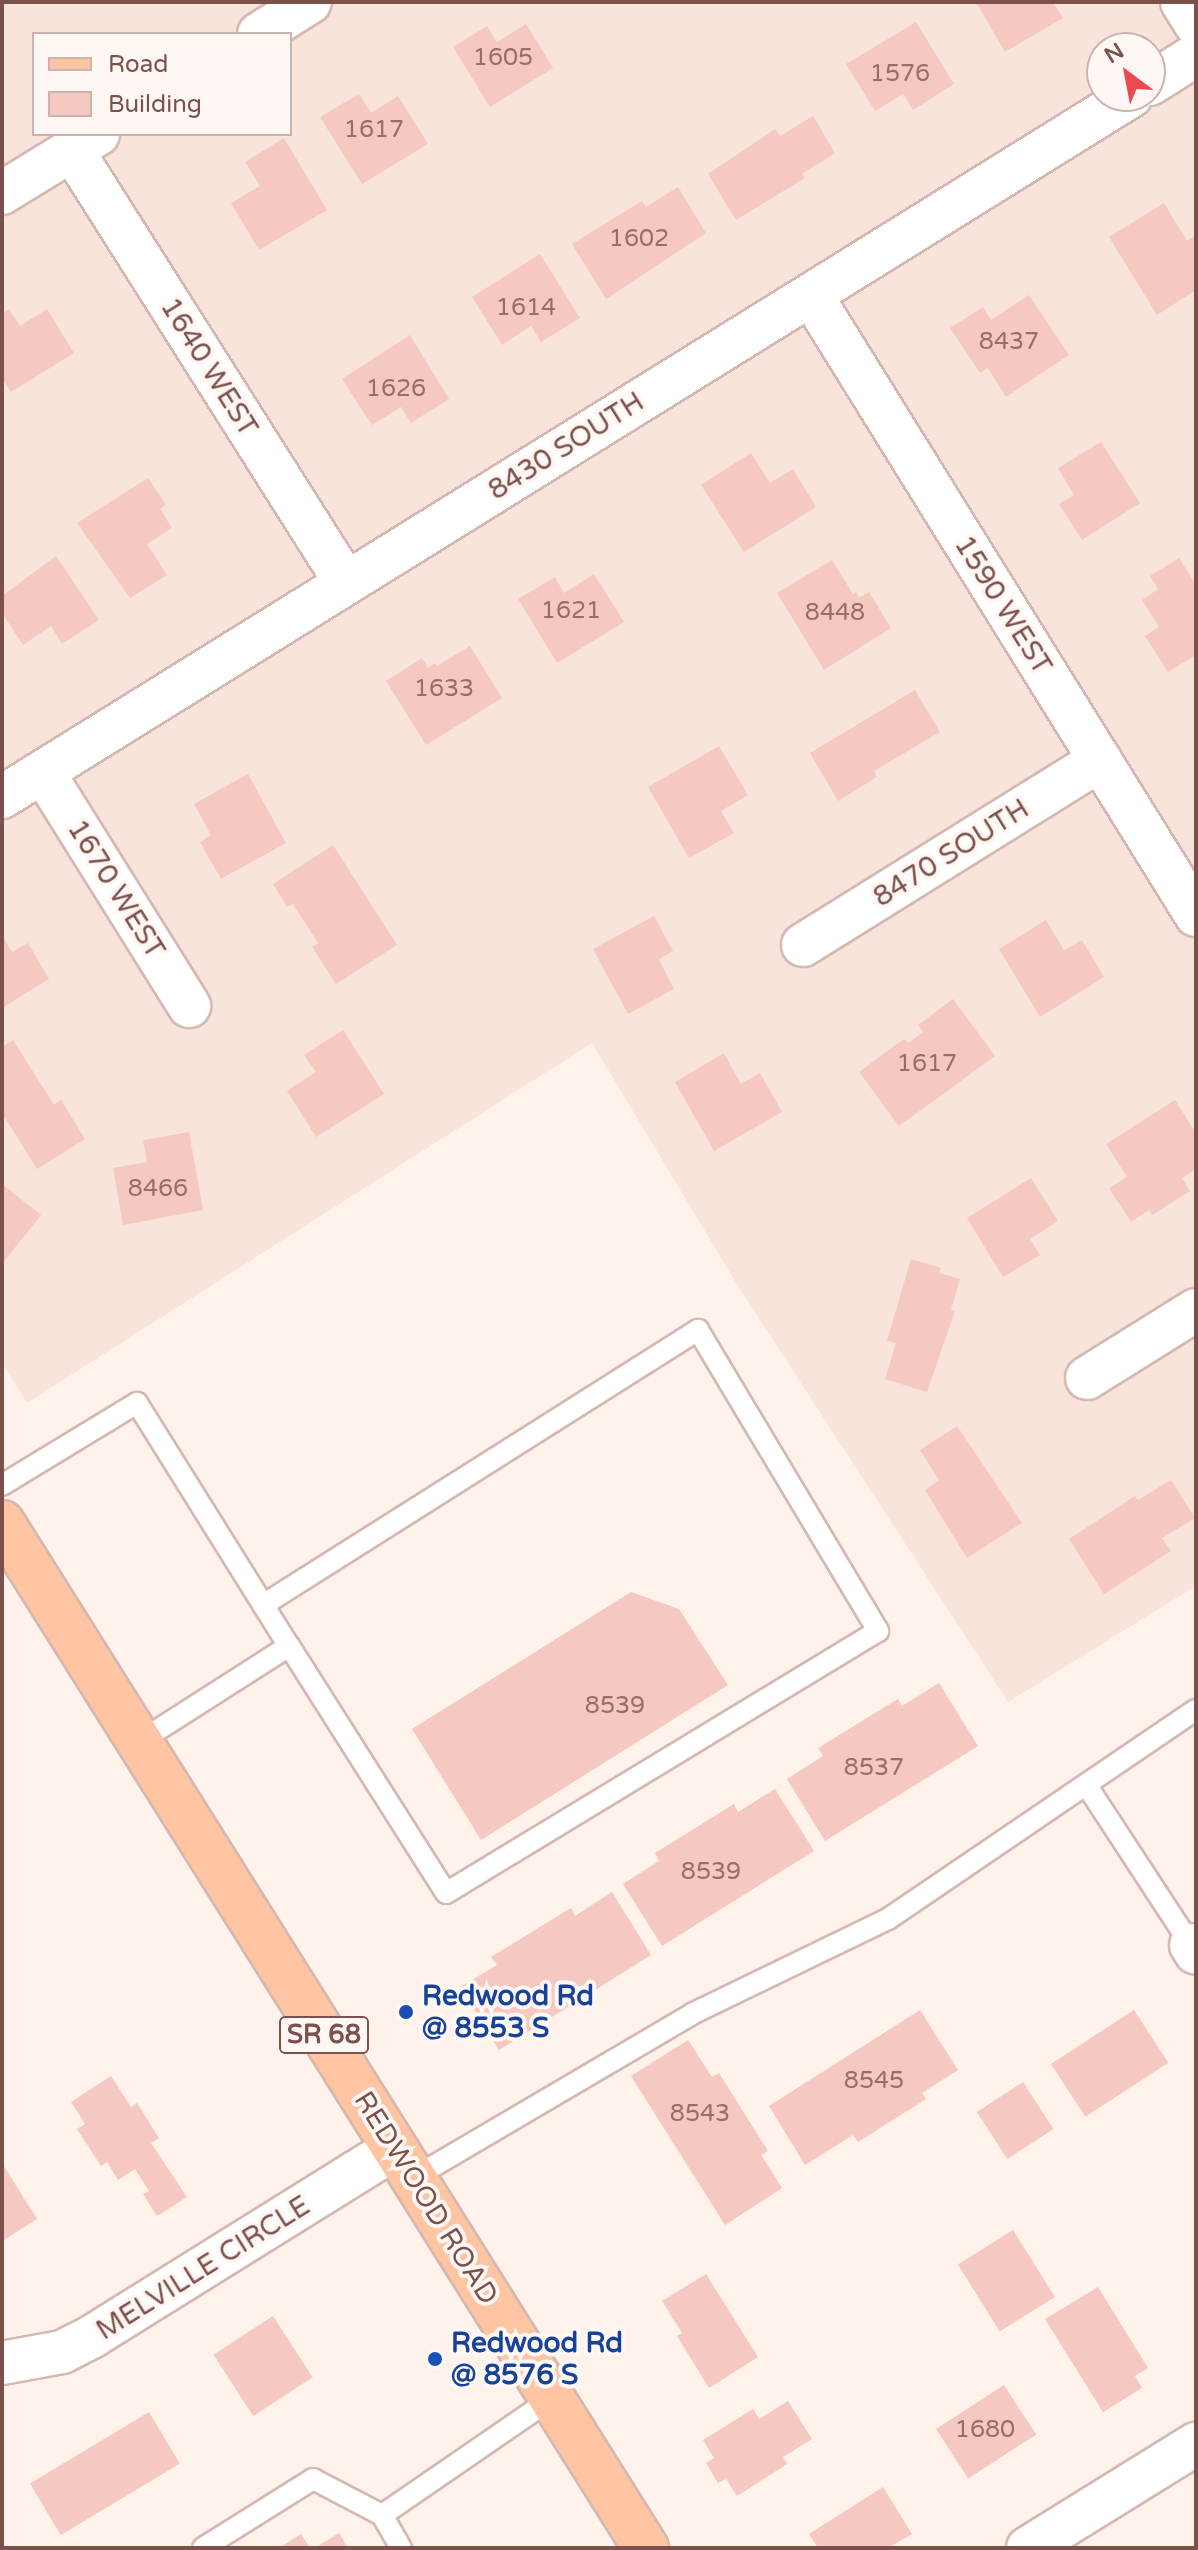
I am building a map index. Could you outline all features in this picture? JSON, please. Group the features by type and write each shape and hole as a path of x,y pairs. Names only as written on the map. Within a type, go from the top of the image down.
{"main road":[{"name":"REDWOOD ROAD","path":"2,1523 646,2548"}],"street":[{"path":"262,32 310,2"},
{"path":"1182,2 1196,24"},
{"path":"1166,74 1196,55"},
{"name":"8430 SOUTH","path":"2,797 1105,112"},
{"path":"2,193 85,142"},
{"name":"1640 WEST","path":"85,142 346,583"},
{"name":"1590 WEST","path":"811,295 1196,915"},
{"name":"8470 SOUTH","path":"803,945 1100,760"},
{"name":"1670 WEST","path":"43,772 189,1006"},
{"path":"1087,1378 1196,1310"},
{"name":"MELVILLE CIRCLE","path":"2,2363 62,2352 404,2163"},
{"path":"1028,2548 1196,2444"}],"lane":[{"path":"2,1485 137,1403 263,1605 446,1893 878,1631 698,1330 263,1605"},
{"path":"139,1742 289,1646"},
{"path":"404,2163 692,2014 888,1919 1196,1710"},
{"path":"1087,1786 1193,1949"},
{"path":"382,2515 552,2398"},
{"path":"203,2548 313,2479 382,2515 401,2548"}],"shaded area":[{"path":"2,2 1196,2 1196,1586 1008,1702 738,1286 592,1043 27,1403 2,1363"}],"building":[{"path":"976,2 1053,2 1063,18 1005,52"},
{"path":"916,22 954,84 913,110 903,94 875,111 846,64"},
{"path":"526,24 553,68 490,107 453,47 487,26 497,42"},
{"path":"359,94 371,113 398,96 428,144 362,184 320,117"},
{"path":"813,116 835,153 802,174 805,178 736,220 708,174 775,129 780,136"},
{"path":"284,138 327,210 259,250 231,203 260,186 245,162"},
{"path":"678,187 706,233 606,299 572,244 642,201 646,207"},
{"path":"1164,203 1187,241 1196,235 1196,290 1157,315 1109,237"},
{"path":"540,254 580,318 541,342 531,326 502,345 472,297"},
{"path":"1029,295 1069,355 1006,397 988,368 980,373 950,328 983,307 991,320"},
{"path":"9,309 20,326 47,309 74,353 11,392 2,378 2,314"},
{"path":"410,335 449,399 411,423 401,407 372,425 342,379"},
{"path":"1101,442 1140,503 1082,540 1059,504 1074,495 1058,468"},
{"path":"751,453 770,483 793,469 816,507 744,552 701,485"},
{"path":"148,478 166,505 160,509 172,528 147,544 167,575 130,598 77,523"},
{"path":"56,556 99,620 62,644 51,626 23,645 2,613 2,596"},
{"path":"1179,558 1196,585 1196,655 1168,672 1145,636 1159,627 1142,600 1158,589 1150,576"},
{"path":"832,560 853,594 856,592 859,598 869,592 891,628 824,670 777,593"},
{"path":"594,574 624,622 557,663 518,599 555,577 564,593"},
{"path":"470,646 502,698 426,745 386,681 422,658 428,668 435,663 437,666"},
{"path":"915,690 940,732 874,771 877,777 838,801 810,753"},
{"path":"719,746 748,795 721,811 734,833 689,858 648,787"},
{"path":"248,774 286,843 221,879 200,842 211,835 194,804"},
{"path":"333,845 397,945 336,984 312,947 318,943 293,904 287,907 273,884"},
{"path":"654,916 673,951 659,959 674,989 628,1014 593,949"},
{"path":"1046,920 1064,950 1082,940 1104,977 1040,1017 999,949"},
{"path":"2,935 12,952 28,943 49,979 2,1008"},
{"path":"953,999 995,1056 899,1126 859,1072 904,1039 908,1043 923,1032 918,1025"},
{"path":"343,1030 384,1094 316,1137 287,1091 316,1072 304,1055"},
{"path":"13,1040 54,1105 61,1100 85,1139 37,1169 2,1113 2,1047"},
{"path":"724,1053 741,1084 760,1073 782,1112 714,1151 675,1082"},
{"path":"1175,1100 1196,1133 1196,1169 1182,1178 1190,1191 1152,1215 1149,1210 1131,1222 1109,1188 1127,1177 1106,1144"},
{"path":"189,1132 203,1210 123,1225 113,1168 147,1162 143,1140"},
{"path":"1031,1178 1058,1221 1030,1239 1040,1255 1003,1277 967,1218"},
{"path":"2,1184 41,1215 2,1264"},
{"path":"911,1259 941,1268 939,1273 960,1279 951,1310 955,1311 927,1392 885,1379 896,1343 887,1341"},
{"path":"957,1426 1022,1523 967,1558 925,1490 939,1480 920,1450"},
{"path":"1171,1480 1195,1518 1162,1538 1171,1551 1104,1594 1069,1539 1135,1496 1138,1500"},
{"path":"631,1592 679,1609 728,1685 481,1840 412,1729"},
{"path":"939,1683 978,1746 825,1841 787,1779 823,1756 818,1748 898,1699 902,1706"},
{"path":"775,1789 814,1851 662,1946 623,1884 659,1861 655,1853 734,1804 738,1812"},
{"path":"612,1892 651,1955 499,2050 460,1987 497,1965 491,1957 571,1908 575,1916"},
{"path":"920,2010 958,2070 922,2093 926,2099 858,2142 853,2135 805,2165 769,2106"},
{"path":"1134,2010 1168,2063 1085,2117 1051,2064"},
{"path":"688,2040 712,2077 719,2073 768,2151 761,2155 782,2188 725,2225 631,2076"},
{"path":"111,2076 131,2107 137,2103 159,2138 151,2143 187,2197 157,2216 143,2194 149,2191 135,2169 118,2180 107,2162 101,2166 77,2129 85,2124 71,2102"},
{"path":"1023,2082 1053,2129 1007,2159 977,2112"},
{"path":"2,2163 37,2219 2,2241"},
{"path":"1013,2230 1055,2297 1000,2331 958,2264"},
{"path":"706,2274 758,2357 709,2388 677,2336 682,2333 662,2301"},
{"path":"1098,2287 1148,2368 1135,2376 1142,2388 1103,2412 1045,2319"},
{"path":"273,2316 313,2377 253,2416 213,2355"},
{"path":"1004,2385 1036,2434 968,2479 936,2429"},
{"path":"788,2401 812,2439 783,2457 787,2464 737,2496 726,2479 718,2483 706,2463 714,2458 703,2440 753,2409 759,2419"},
{"path":"149,2412 180,2463 61,2535 30,2484"},
{"path":"883,2487 912,2534 888,2548 818,2548 809,2534"},
{"path":"339,2533 348,2548 315,2548"},
{"path":"301,2534 310,2548 279,2548"}],"place":[{"name":"Redwood Rd @ 8553 S","path":"406,2012"},
{"name":"Redwood Rd @ 8576 S","path":"435,2359"}]}
